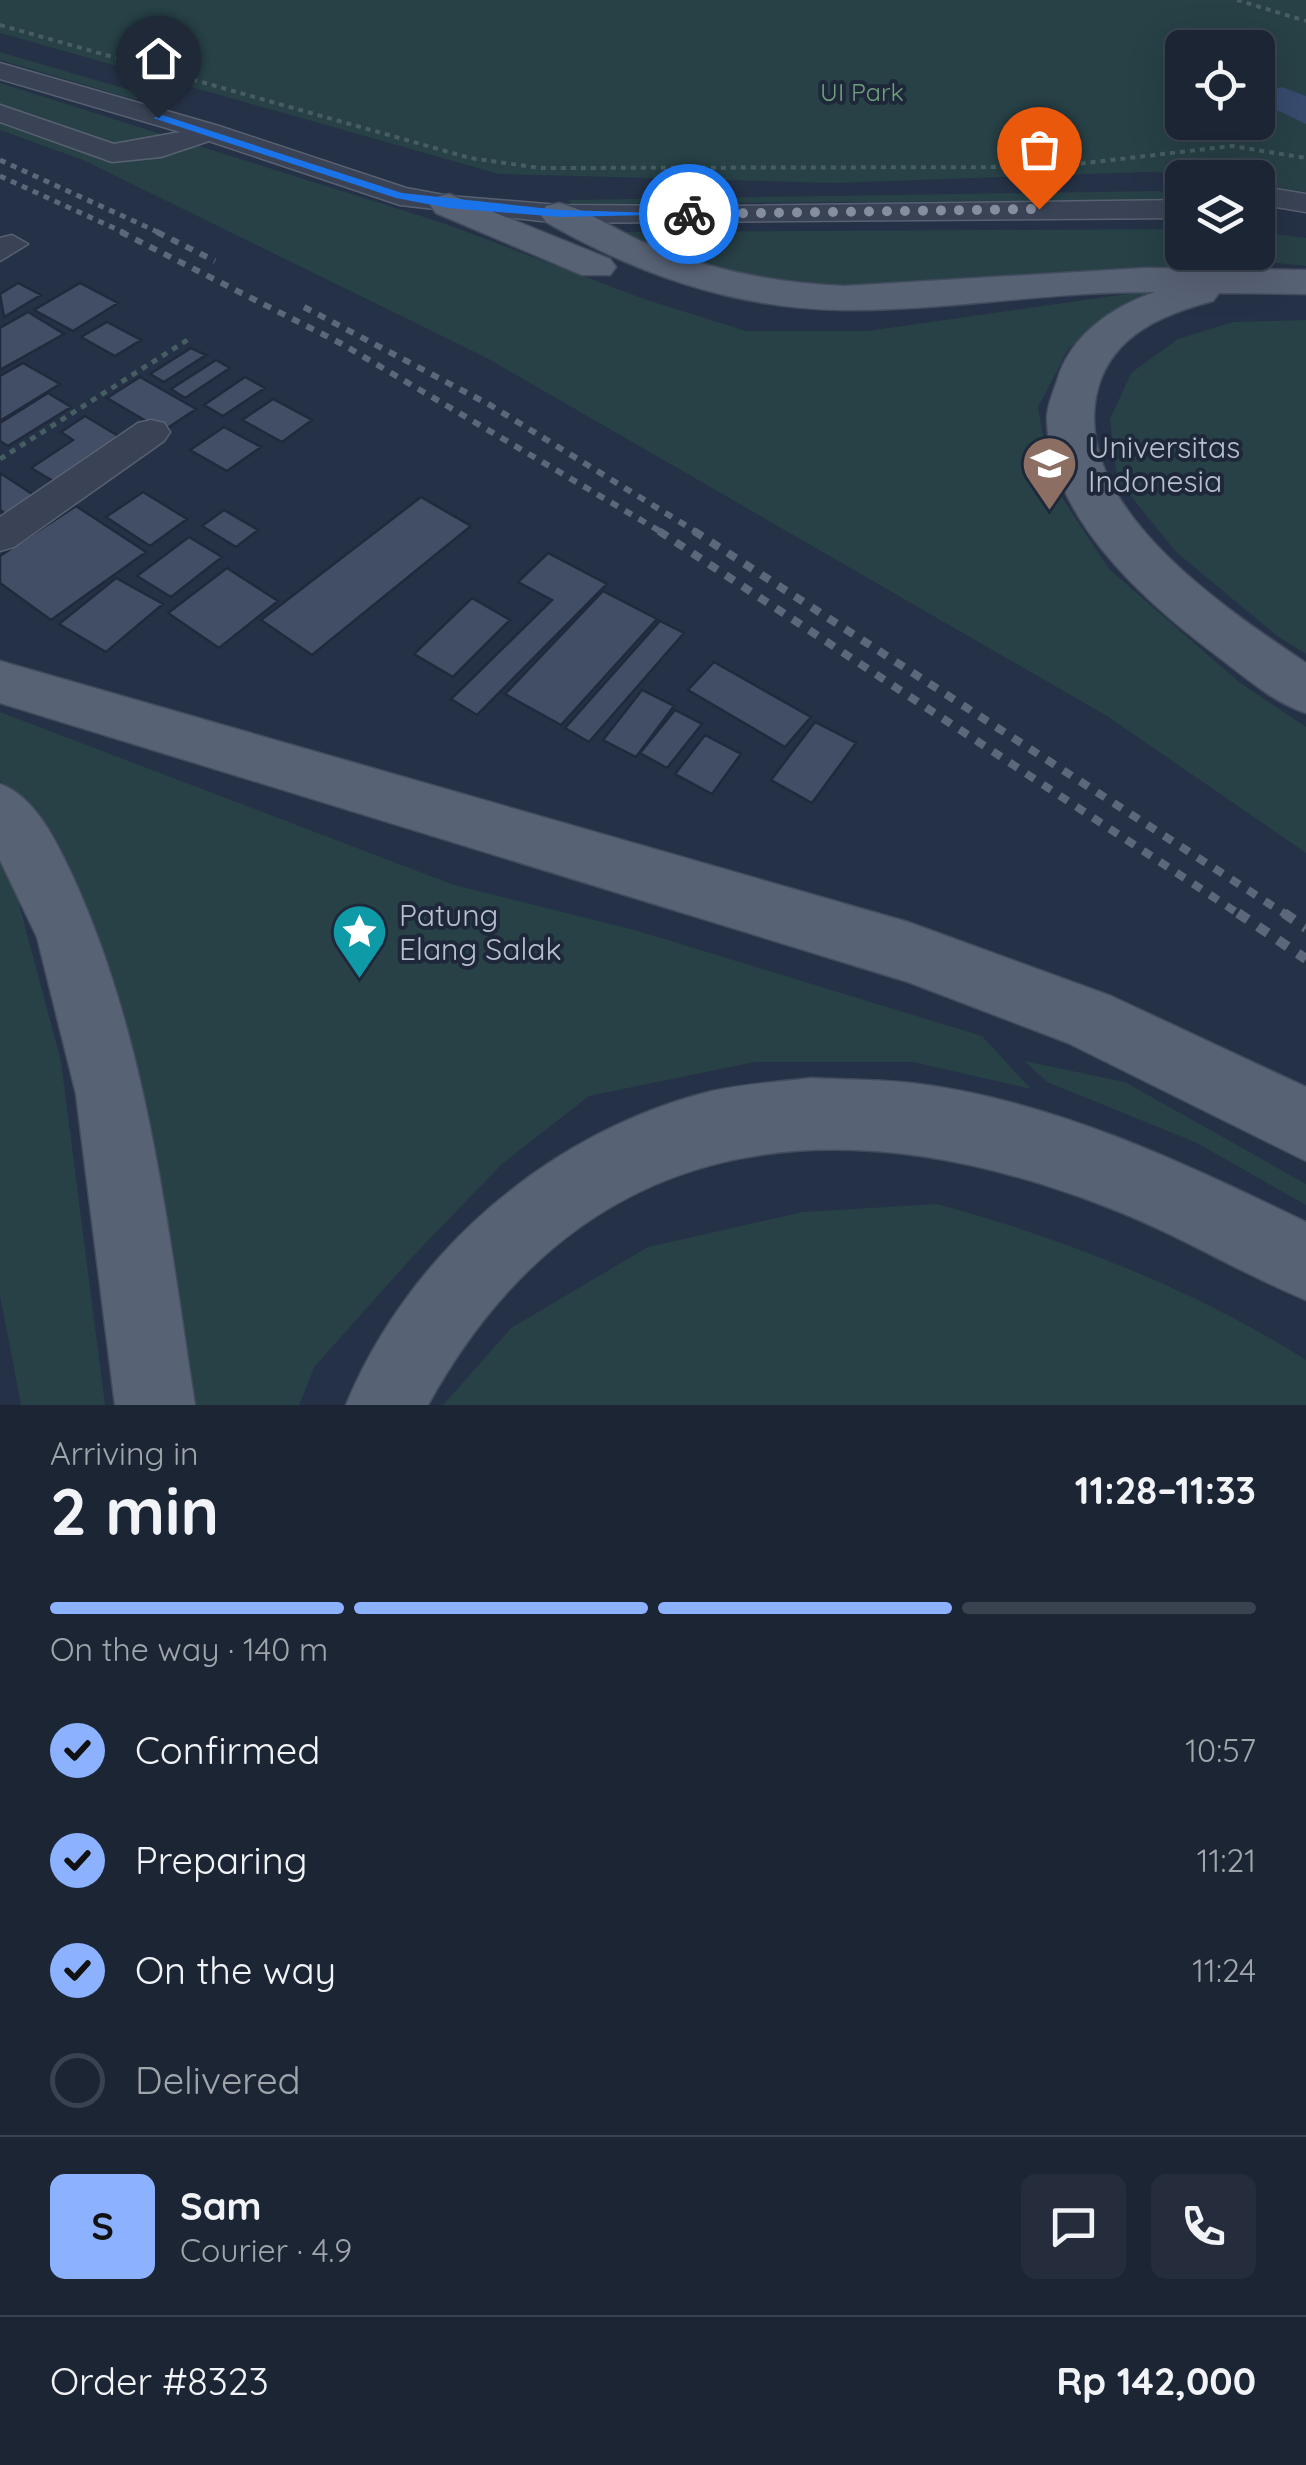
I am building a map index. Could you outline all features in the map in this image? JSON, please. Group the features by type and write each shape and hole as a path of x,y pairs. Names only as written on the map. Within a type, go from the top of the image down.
{"main road":[{"path":"463,191 616,276 756,317 825,320 986,305 1062,286"},
{"path":"560,214 602,240 656,263 776,294 845,298 1193,279 1306,282"},
{"path":"1306,282 1200,292 1144,310 1104,337 1088,357 1069,400 1067,420 1083,478 1148,566 1213,624 1306,692"},
{"path":"0,682 908,952 1088,1019 1248,1093 1306,1126"},
{"path":"0,809 28,846 53,896 86,988 117,1150 154,1405"},
{"path":"386,1405 424,1339 454,1297 544,1209 585,1180 681,1136 773,1116 874,1111 1001,1133 1184,1200 1306,1262"}],"street":[{"path":"0,45 370,155"},
{"path":"0,71 209,132 400,196 532,187 629,191 1069,182 1165,186"},
{"path":"0,113 112,153 160,148 209,132"},
{"path":"463,191 560,214 1165,208"},
{"path":"1275,197 1306,203"},
{"path":"1275,219 1306,224"},
{"path":"0,537 152,432"}],"path":[{"path":"1237,0 1306,21"},
{"path":"0,25 470,158 540,168 1050,167 1232,146 1306,158"},
{"path":"0,459 189,339"}],"green space":[{"name":"UI Park","path":"0,0 1306,0 1306,192 1275,187 1275,160 1165,160 1165,173 834,183 499,174 0,33"},
{"path":"0,52 144,94 136,100 0,60"},
{"path":"0,83 443,223 644,299 746,331 868,331 1176,287 1121,310 1069,348 1038,407 1051,481 1109,569 1239,682 1306,727 1306,853 1107,716 485,357 83,160 0,130"},
{"path":"1165,192 1165,200 571,204 568,200"},
{"path":"1165,229 1165,268 880,291 710,274 615,232"},
{"path":"1275,234 1306,238 1306,266 1275,263"},
{"path":"1306,320 1306,654 1276,635 1176,552 1117,479 1110,419 1131,373 1178,339 1233,322"},
{"path":"0,712 454,885 638,931 982,1036 1031,1089 913,1062 755,1062 589,1096 502,1164 417,1252 315,1366 299,1405 180,1405 45,833 0,780"},
{"path":"0,858 10,870 61,1061 105,1405 21,1405 0,1295"},
{"path":"1024,1061 1125,1082 1306,1184 1306,1205 1197,1143 1047,1082"},
{"path":"937,1204 1080,1250 1220,1311 1306,1360 1306,1405 443,1405 511,1328 648,1247 803,1212"}],"water":[{"path":"1282,87 1306,96 1306,124 1275,109 1275,90"}],"building":[{"path":"18,283 41,295 4,317 0,294"},
{"path":"80,283 118,303 73,331 34,310"},
{"path":"28,312 64,334 0,370 0,328"},
{"path":"107,322 141,340 115,356 81,337"},
{"path":"191,348 206,355 164,382 150,374"},
{"path":"216,360 230,368 185,398 171,389"},
{"path":"23,363 60,384 0,421 0,376"},
{"path":"140,377 196,409 163,431 107,398"},
{"path":"245,377 265,388 223,416 204,405"},
{"path":"48,393 71,407 8,446 0,441 0,423"},
{"path":"273,399 312,420 282,442 242,420"},
{"path":"85,416 120,437 65,488 31,468 73,440 61,432"},
{"path":"224,427 261,447 227,471 190,450"},
{"path":"0,473 46,503 17,522 0,510"},
{"path":"143,492 187,519 150,546 106,517"},
{"path":"421,497 471,526 312,655 261,620"},
{"path":"76,506 146,552 51,620 0,583 0,556"},
{"path":"224,510 258,530 236,547 202,526"},
{"path":"189,537 222,557 171,597 137,576"},
{"path":"548,553 607,584 477,715 451,699 552,600 518,582"},
{"path":"227,568 278,601 219,648 168,613"},
{"path":"116,578 163,604 106,652 59,624"},
{"path":"603,591 657,619 561,725 505,694"},
{"path":"472,598 510,620 453,677 414,654"},
{"path":"660,621 684,633 589,742 565,728"},
{"path":"714,662 811,717 785,747 688,690"},
{"path":"642,690 674,706 636,757 603,740"},
{"path":"675,710 702,724 667,768 640,753"},
{"path":"815,722 856,743 812,803 771,780"},
{"path":"705,735 741,754 712,794 675,774"}],"railway":[{"path":"0,160 162,234"},
{"path":"0,176 127,234"},
{"path":"121,232 342,344 663,533"},
{"path":"157,232 215,261"},
{"path":"304,307 490,405 698,533"},
{"path":"659,531 1242,916"},
{"path":"694,531 1288,916"},
{"path":"1238,913 1306,959"},
{"path":"1284,913 1306,928"}],"way so far":[{"path":"689,214 1039,209"}],"place":[{"name":"Universitas Indonesia","path":"1049,513"},
{"name":"Patung Elang Salak","path":"360,981"}],"route":[{"path":"158,118 400,196 448,205 560,214 689,214"}]}
